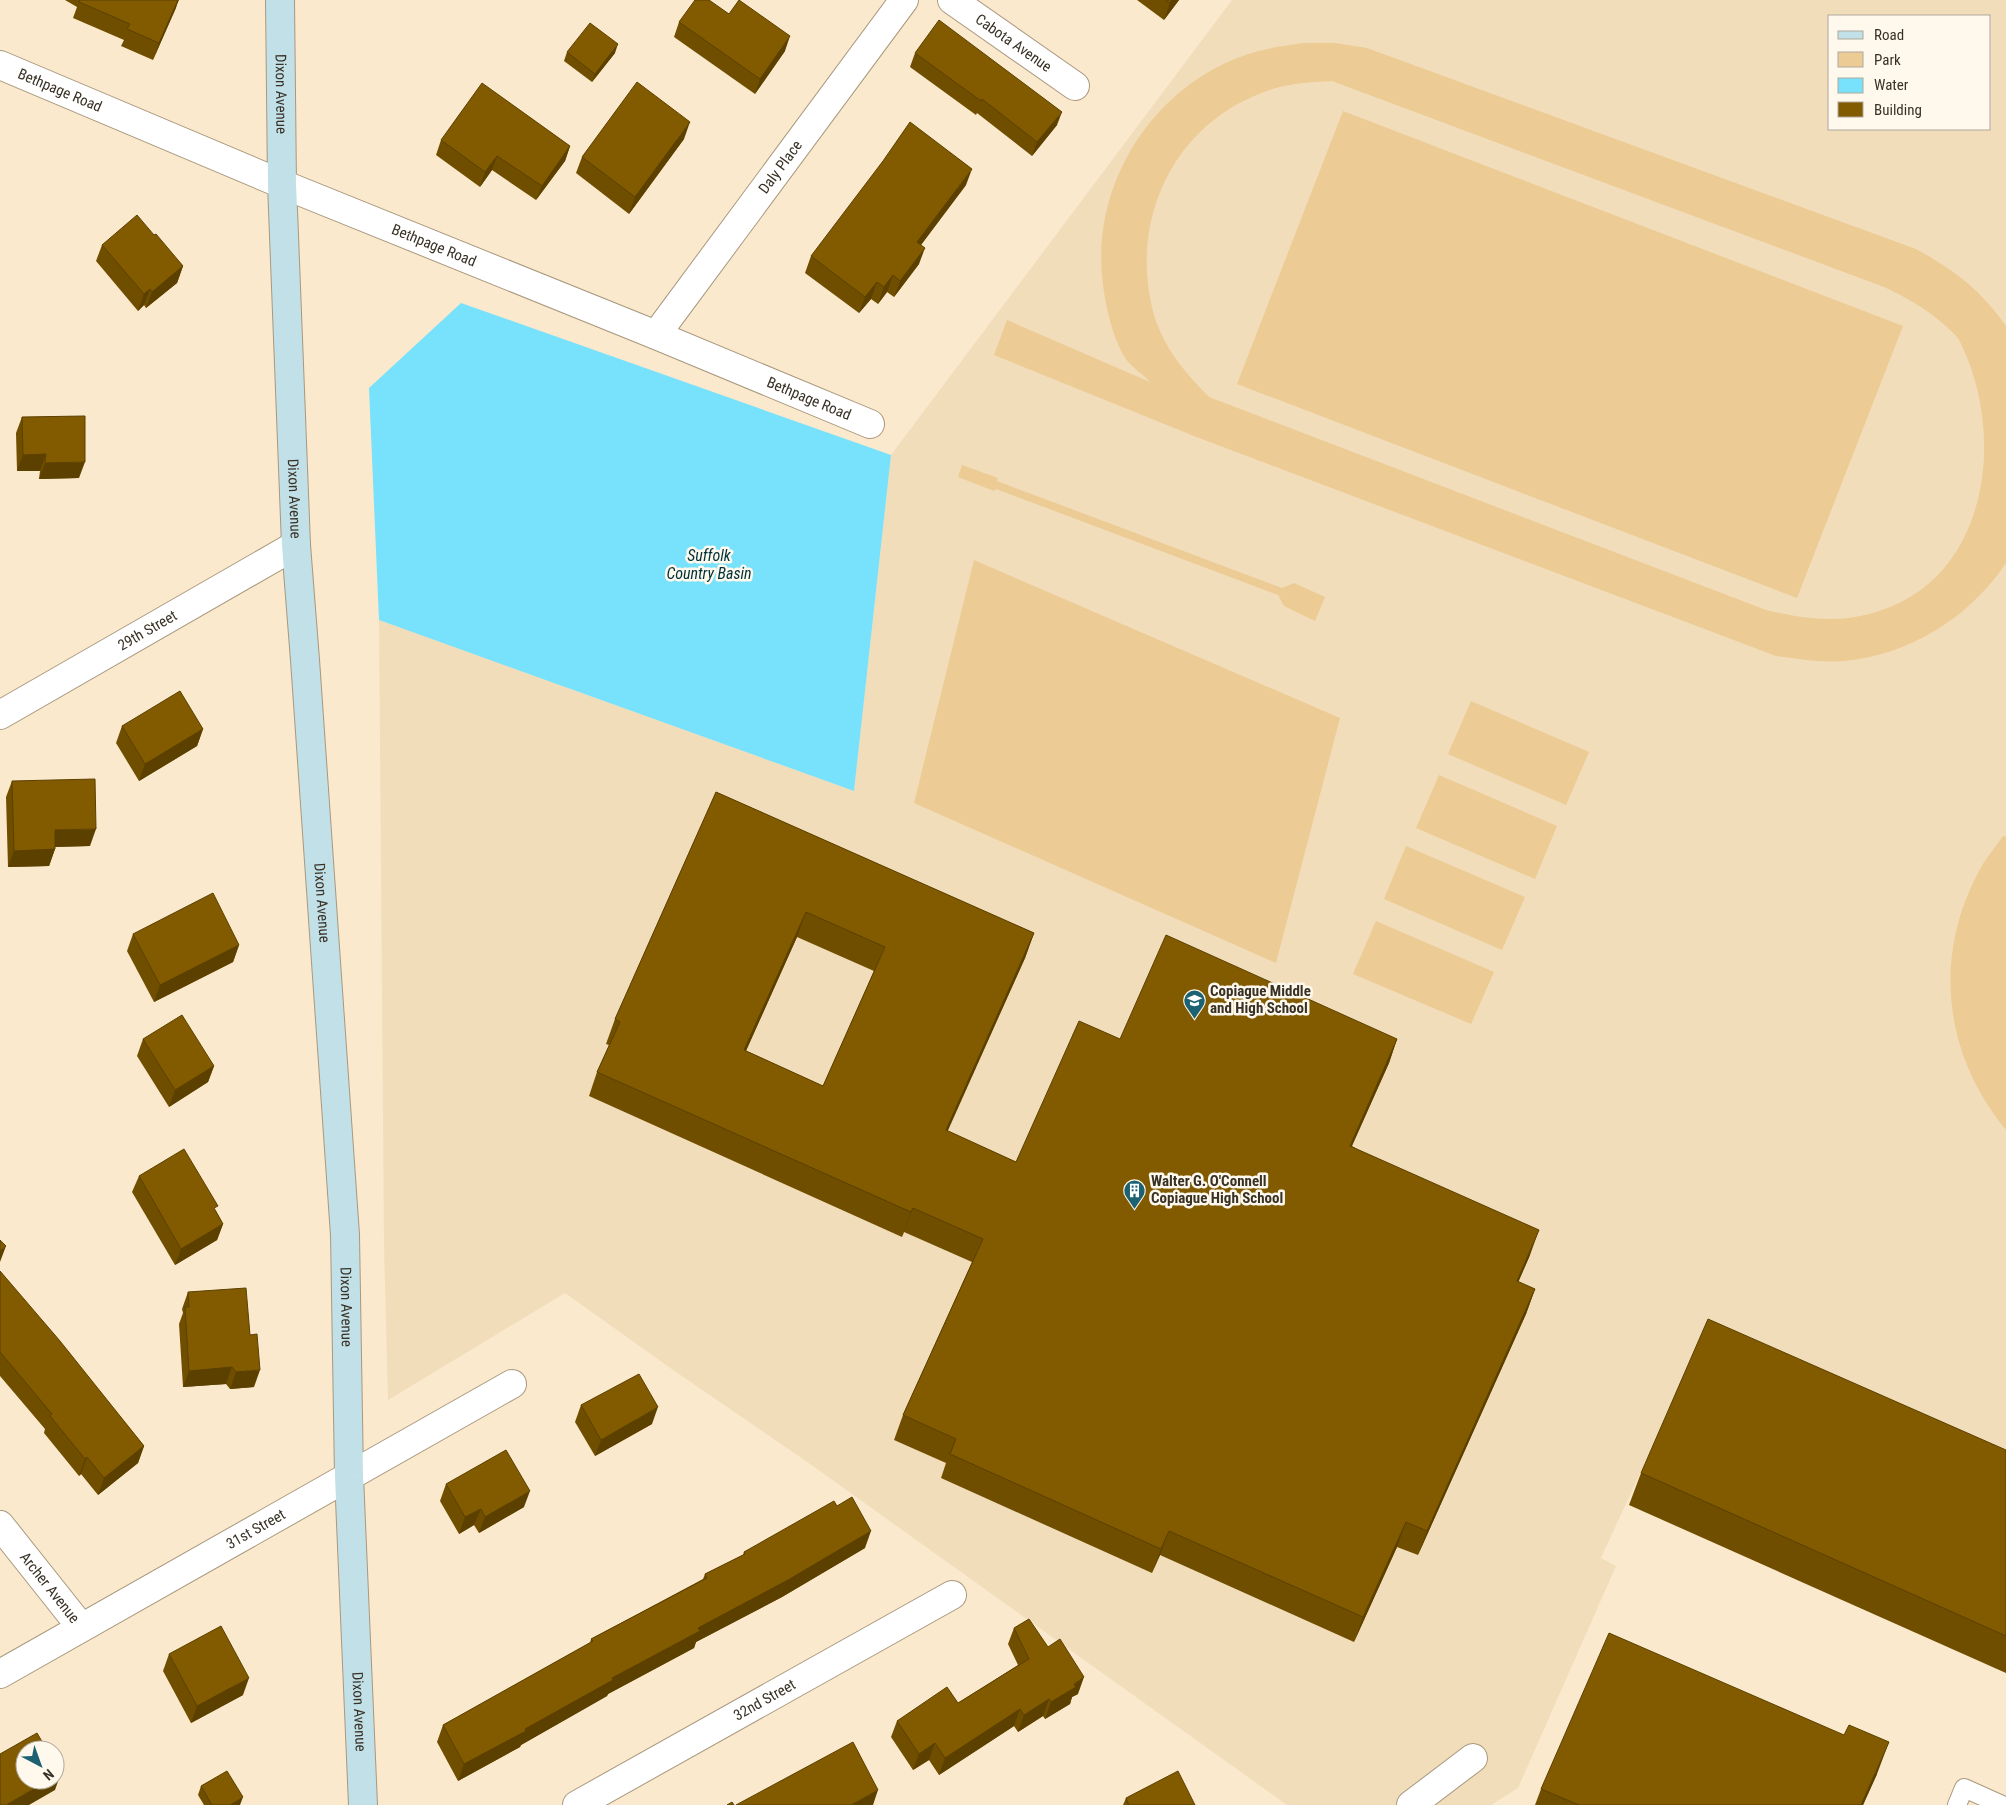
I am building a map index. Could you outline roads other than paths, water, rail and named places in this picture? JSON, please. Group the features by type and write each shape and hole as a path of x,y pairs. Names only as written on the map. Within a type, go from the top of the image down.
{"main road":[{"name":"Dixon Avenue","path":"280,0 282,184 296,545 345,1235 350,1476 363,1805"}],"street":[{"name":"Daly Place","path":"656,335 904,0"},
{"name":"Cabota Avenue","path":"952,0 1075,86"},
{"name":"Bethpage Road","path":"0,65 282,184 656,335 870,424"},
{"name":"29th Street","path":"0,715 296,545"},
{"name":"31st Street","path":"0,1674 512,1384"},
{"name":"Archer Avenue","path":"0,1525 81,1627"},
{"name":"32nd Street","path":"577,1805 952,1596"},
{"path":"1411,1805 1473,1758"}],"lane":[{"path":"1957,1805 1964,1788 2002,1805"}],"water":[{"name":"Suffolk Country Basin","path":"461,303 891,455 854,791 379,620 369,388"}],"place":[{"name":"Copiague Middle and High School","path":"1194,1019"},
{"name":"Walter G. O'Connell Copiague High School","path":"1135,1209"}]}
